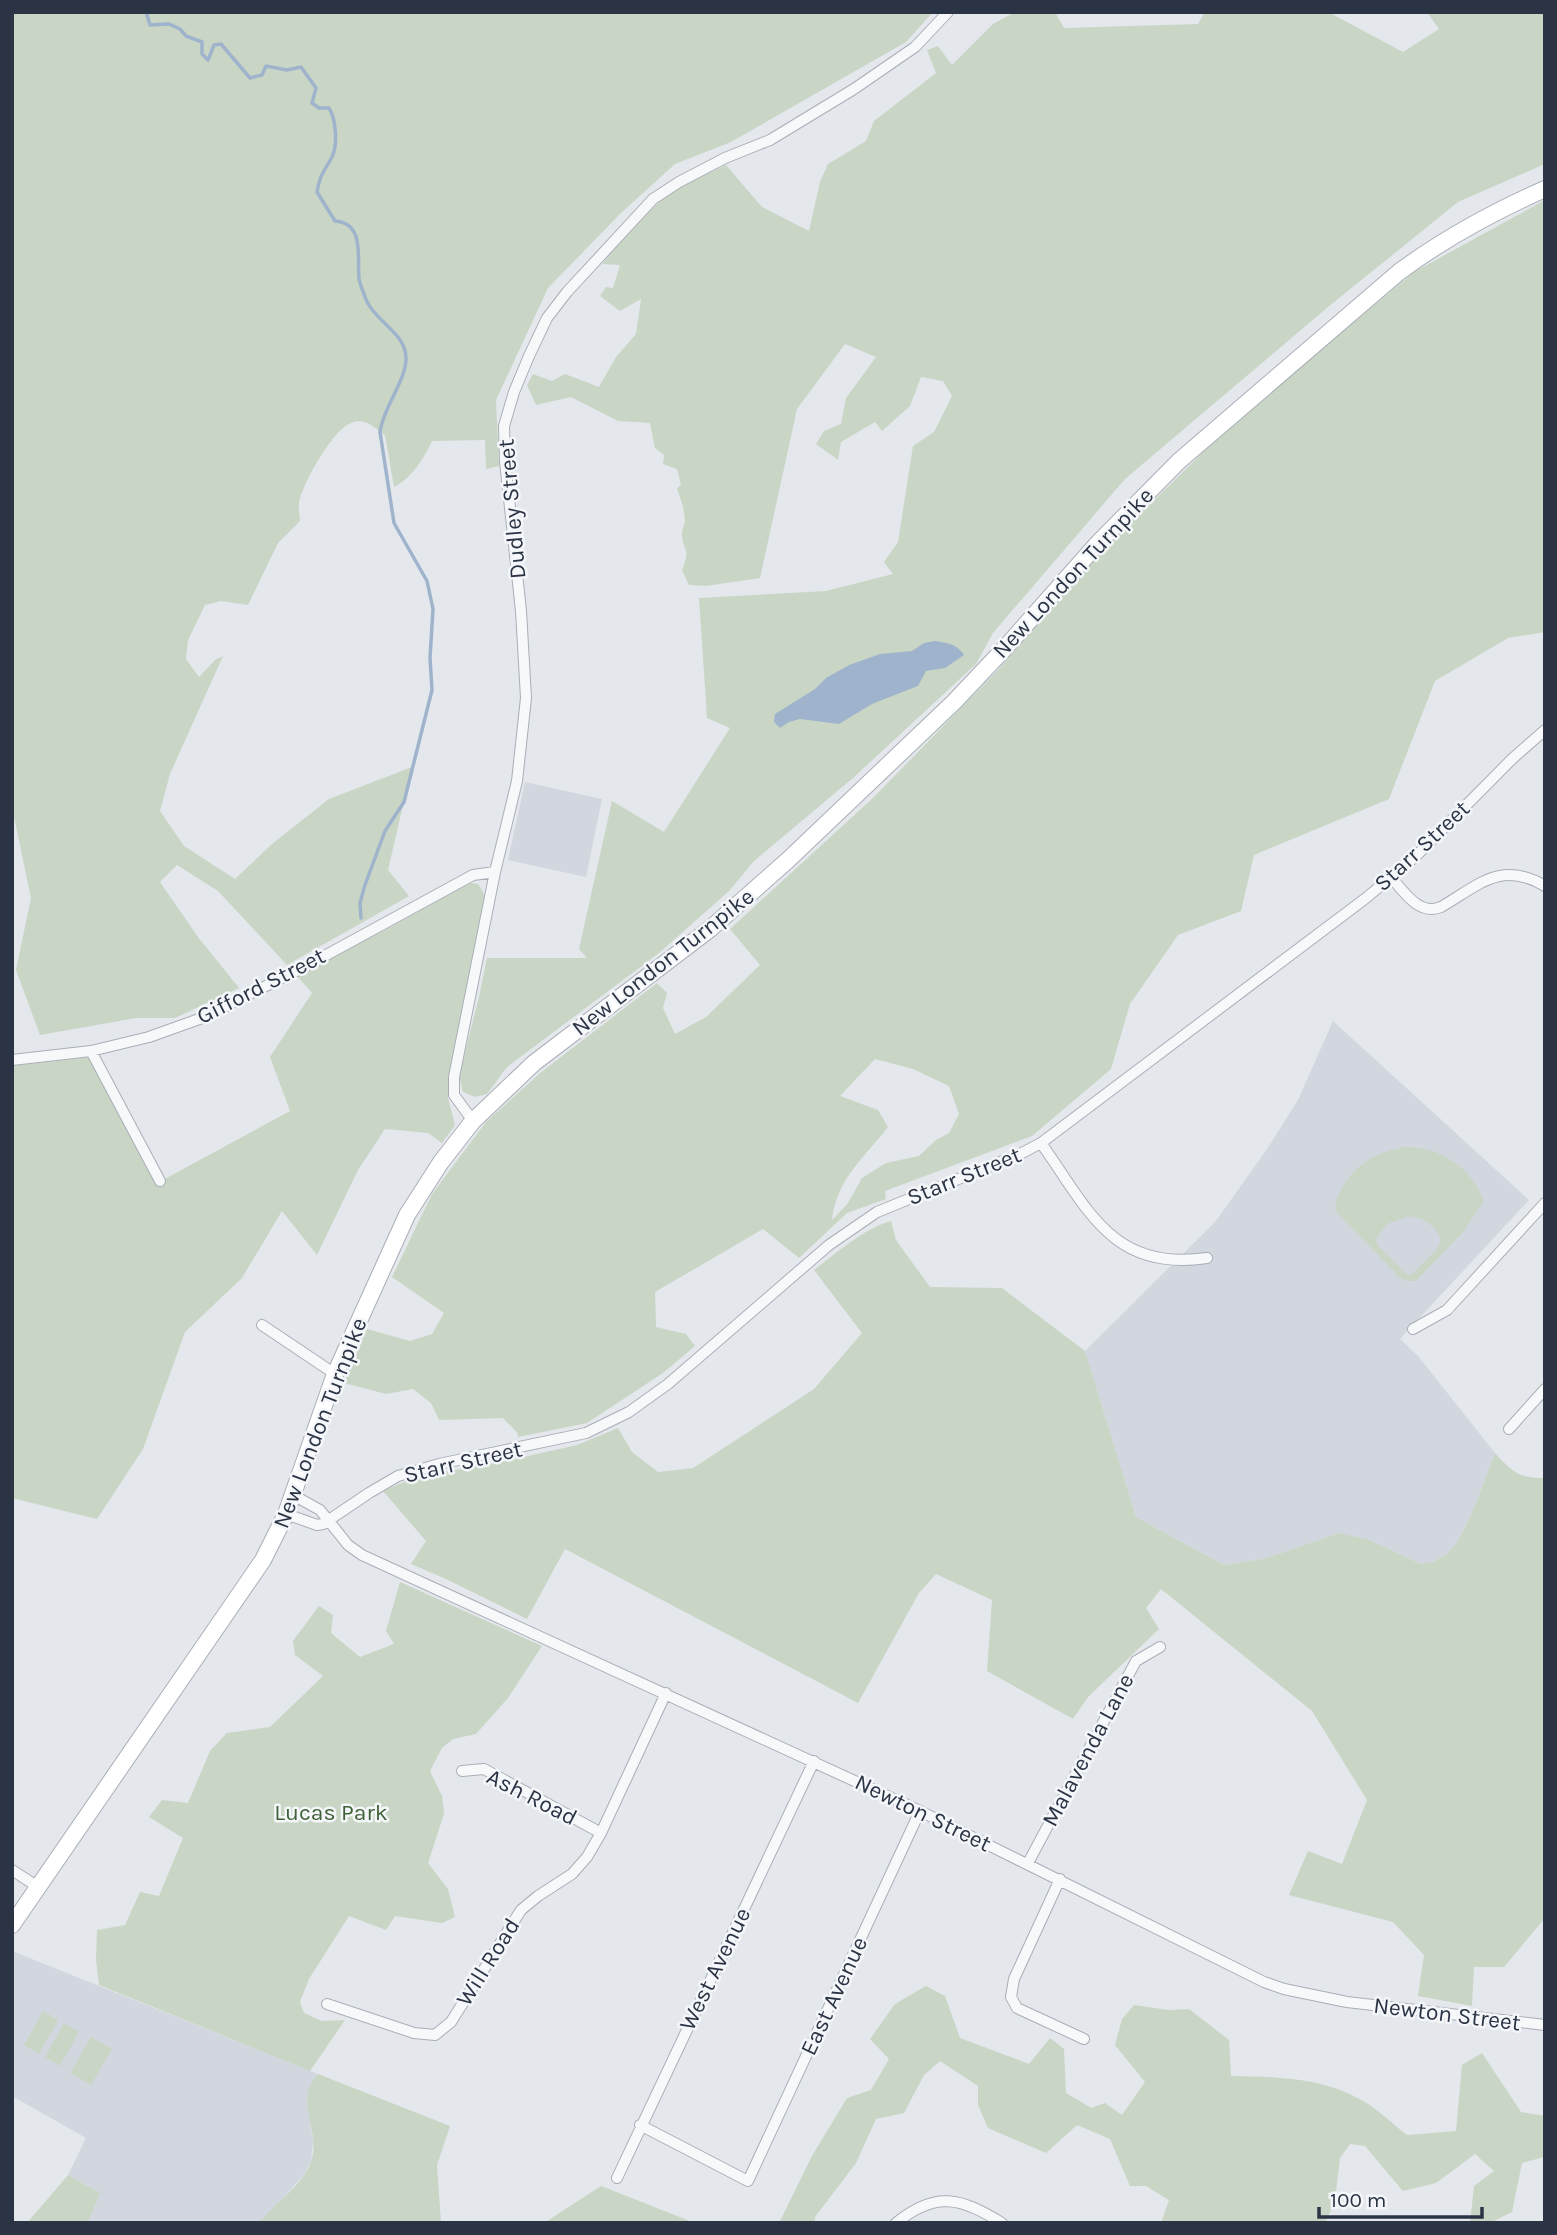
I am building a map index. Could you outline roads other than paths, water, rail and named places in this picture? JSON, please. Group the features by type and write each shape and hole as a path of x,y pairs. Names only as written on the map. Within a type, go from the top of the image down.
{"main road":[{"name":"New London Turnpike","path":"12,1924 263,1560 286,1514 335,1374 407,1215 441,1162 473,1121 534,1063 710,929 788,860 954,702 1098,542 1179,461 1399,272 1426,252 1490,214 1545,189"}],"street":[{"name":"Dudley Street","path":"473,1121 454,1095 454,1077 495,872 517,781 527,698 520,598 505,461 505,426 514,392 547,318 584,272 653,199 706,168 770,139 854,89 915,47 948,12"},
{"name":"Starr Street","path":"330,1521 383,1484 414,1471 586,1433 629,1412 668,1384 829,1245 877,1212 1041,1143 1391,877 1415,857 1512,759 1545,730"},
{"name":"Gifford Street","path":"12,1060 91,1051 149,1037 202,1018 308,965 473,875 495,872"},
{"path":"1391,877 1416,904 1431,909 1441,907 1501,874 1521,875 1545,886"},
{"path":"91,1051 160,1181"},
{"path":"1041,1143 1099,1225 1121,1244 1164,1260 1178,1262 1208,1258"},
{"path":"1413,1329 1447,1310 1545,1203"},
{"path":"262,1325 335,1374"},
{"path":"1509,1429 1545,1389"},
{"path":"286,1514 317,1525 330,1521 317,1508 293,1495"},
{"name":"Newton Street","path":"330,1521 348,1545 362,1555 920,1811 1264,1982 1284,1989 1347,2002 1545,2025"},
{"name":"Malavenda Lane","path":"1028,1863 1136,1661 1160,1647"},
{"name":"Will Road","path":"327,2004 414,2033 435,2035 452,2022 521,1910 538,1895 572,1874 587,1857 601,1833 666,1693"},
{"name":"West Avenue","path":"617,2178 814,1761"},
{"name":"Ash Road","path":"462,1770 484,1769 601,1833"},
{"name":"East Avenue","path":"640,2125 748,2181 920,1811"},
{"path":"12,1870 37,1887"},
{"path":"1060,1880 1014,1979 1011,1997 1017,2008 1084,2039"},
{"path":"896,2223 923,2205 937,2201 965,2204 1002,2223"}],"water":[{"path":"935,641 955,646 964,655 945,668 926,671 918,686 872,704 839,724 800,719 780,728 774,722 775,714 849,665 880,654 912,651 924,643"}],"waterway":[{"path":"146,12 150,25 169,24 180,29 186,36 202,42 202,54 208,60 214,45 221,44 250,78 262,75 266,66 287,70 301,67 316,88 312,103 319,108 329,108 335,125 334,152 321,177 317,192 335,221 345,223 355,235 358,243 359,279 368,304 401,341 405,350 405,368 380,432 394,523 427,581 433,609 430,658 432,690 404,802 385,831 360,903 361,918"}],"park label":[{"name":"Lucas Park","path":"331,1812"}]}
